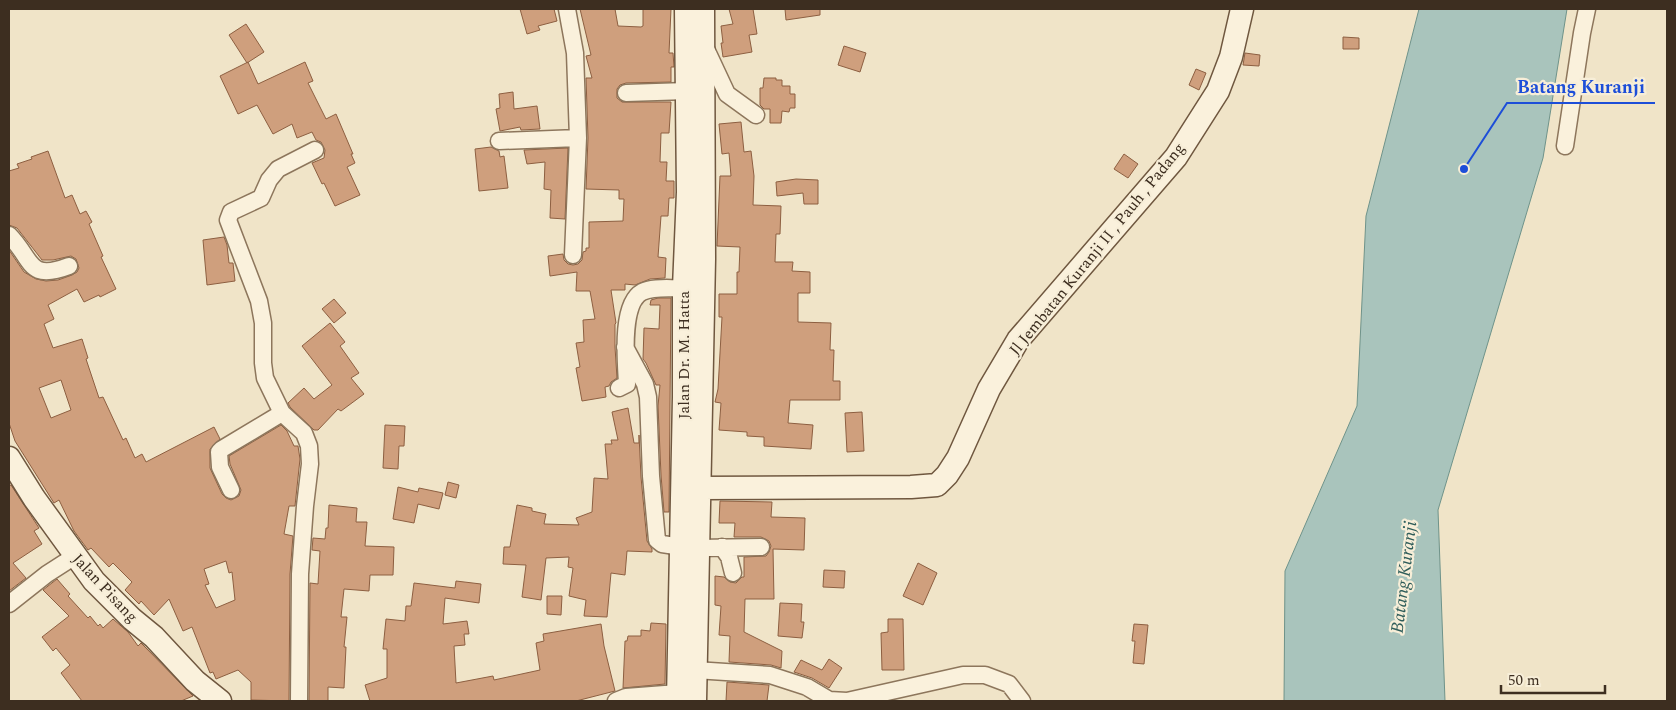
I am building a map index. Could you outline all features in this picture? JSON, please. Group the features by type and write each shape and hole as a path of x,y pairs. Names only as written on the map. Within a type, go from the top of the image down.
{"main road":[{"name":"Jalan Dr. M. Hatta","path":"684,699 695,670 684,288 688,192 686,9"},
{"name":"Jalan Dr. M. Hatta","path":"684,699 690,548 699,488 704,259 703,9"},
{"name":"Jl Jembatan Kuranji II , Pauh , Padang","path":"699,488 911,487 937,484 947,475 958,458 989,389 1018,340 1176,157 1218,91 1231,57 1242,9"},
{"name":"Jalan Pisang","path":"12,470 94,581 132,619 154,637 195,681 220,701"}],"street":[{"path":"567,9 575,53 578,138 573,255"},
{"path":"1565,146 1587,9"},
{"path":"704,43 727,94 756,115"},
{"path":"626,93 687,91"},
{"path":"499,141 578,138"},
{"path":"299,701 300,574 310,464 309,446 304,433 282,413 265,378 263,323 259,301 228,216 231,212 261,198 269,180 278,169 315,150"},
{"path":"9,235 29,262 39,271 55,271 69,266"},
{"path":"619,388 627,384 625,347 632,303 643,291 684,288"},
{"path":"625,347 645,384 648,397 656,540 662,544 690,548 761,547"},
{"path":"231,490 220,467 219,452 282,413"},
{"path":"722,548 729,557 733,573"},
{"path":"9,604 47,574 74,556"},
{"path":"695,670 770,675 807,687 829,700 847,701 871,699 963,675 985,674 1008,684 1022,701"},
{"path":"616,701 626,697 684,699"}],"water":[{"path":"1419,9 1567,9 1543,158 1438,510 1445,701 1284,701 1285,571 1357,406 1366,216"}],"building":[{"path":"520,9 554,9 557,21 538,26 540,30 527,34"},
{"path":"580,9 615,9 618,26 641,27 643,26 643,9 671,9 669,53 673,53 674,67 671,67 671,82 626,83 620,85 617,89 617,98 622,102 671,102 669,133 661,133 660,162 667,162 666,181 674,181 674,198 669,198 668,216 661,216 658,257 666,258 665,278 650,279 635,285 625,284 625,290 611,290 616,323 617,378 609,386 605,387 606,397 582,401 576,368 580,367 576,343 584,342 583,320 595,319 590,291 576,291 577,272 550,276 548,256 563,254 564,260 568,264 578,264 582,260 583,252 586,251 586,248 589,248 589,222 623,221 624,199 619,199 619,190 586,189 588,138 586,78 592,78 586,56 591,55"},
{"path":"729,9 753,9 757,34 749,35 752,52 723,57 721,26 733,24"},
{"path":"785,9 820,9 820,15 786,20"},
{"path":"246,24 264,52 247,63 229,35"},
{"path":"1343,37 1359,38 1359,49 1343,49"},
{"path":"844,46 866,53 860,72 838,65"},
{"path":"1245,53 1260,55 1259,66 1243,65"},
{"path":"248,62 258,84 305,62 313,81 308,83 326,119 336,114 353,154 351,154 355,163 347,167 360,195 335,206 312,163 324,158 325,150 312,132 297,138 292,124 273,134 257,105 238,114 220,76"},
{"path":"1196,69 1206,73 1199,90 1189,85"},
{"path":"764,78 782,80 782,86 790,86 790,94 795,94 795,108 790,108 789,112 782,111 781,123 770,123 770,109 764,109 760,105 760,88 763,88"},
{"path":"513,92 514,109 537,106 540,129 521,130 520,127 500,131 496,109 500,108 499,94"},
{"path":"741,122 744,152 751,151 754,176 753,205 781,206 780,234 776,234 775,262 793,262 792,271 810,272 810,293 798,293 798,322 831,323 830,350 834,350 833,381 840,381 840,400 790,400 788,423 813,425 811,449 764,446 764,437 747,436 747,432 719,430 721,403 715,402 718,389 722,317 719,317 719,294 737,294 740,247 717,246 720,176 731,176 729,153 722,154 719,124"},
{"path":"491,147 499,151 500,157 504,156 508,188 479,191 475,149"},
{"path":"568,148 565,219 550,218 551,190 544,189 545,162 527,164 524,150"},
{"path":"48,151 65,198 72,195 80,214 86,211 92,222 89,224 103,256 101,257 116,289 84,302 77,289 48,305 54,319 44,324 53,348 82,339 88,358 86,359 99,398 103,397 123,440 126,438 135,458 142,454 146,462 214,427 220,439 210,449 210,468 222,494 231,500 239,496 241,490 230,464 229,456 281,425 287,431 294,446 298,446 300,459 295,506 289,506 284,534 293,536 290,574 289,701 251,700 251,682 238,670 216,679 213,672 210,673 192,627 183,631 169,599 154,615 141,601 139,604 125,590 132,582 113,563 109,567 91,548 88,550 74,531 59,500 54,503 15,441 9,423 9,250 24,272 36,279 46,281 58,280 72,275 79,268 76,259 71,256 53,260 42,260 17,228 9,225 9,171 19,168 17,164 32,159 31,157","holes":["61,380 71,410 51,418 39,388","226,561 229,573 232,572 235,600 216,608 205,585 209,584 204,569"]},
{"path":"1124,154 1138,164 1128,178 1114,169"},
{"path":"796,179 818,180 818,204 804,204 803,193 777,196 776,182"},
{"path":"224,237 229,263 233,263 235,281 207,285 203,240"},
{"path":"671,298 669,512 664,512 661,475 658,406 660,385 656,385 643,359 644,328 659,329 660,305 650,305 651,300"},
{"path":"334,299 346,313 334,323 322,309"},
{"path":"330,323 345,342 340,346 359,373 351,378 364,394 341,411 338,409 318,430 314,430 288,403 304,388 314,399 332,385 302,346"},
{"path":"628,408 634,443 639,443 639,435 647,541 652,552 627,551 625,575 611,573 607,617 584,616 586,600 569,596 573,568 568,567 569,557 546,558 541,600 522,597 526,565 503,564 504,547 510,547 517,505 532,508 532,511 546,514 544,524 579,525 576,518 592,512 594,478 608,479 605,444 612,444 611,440 618,440 612,412"},
{"path":"862,412 864,451 847,452 845,413"},
{"path":"385,425 405,426 404,446 399,446 398,469 383,468"},
{"path":"448,482 459,485 456,498 445,495"},
{"path":"11,485 39,528 34,531 42,544 13,563 26,578 9,591 9,486"},
{"path":"398,487 418,492 419,488 443,493 439,509 418,504 414,523 393,519"},
{"path":"720,501 772,502 771,517 805,518 804,550 773,549 774,599 745,599 744,632 782,651 781,668 771,665 729,662 730,636 719,635 721,606 715,605 715,576 724,577 730,582 736,583 744,577 744,557 766,556 771,546 769,541 761,537 734,537 735,523 719,523"},
{"path":"329,505 357,508 356,522 367,522 365,546 394,547 393,575 370,575 369,591 344,589 341,617 347,617 344,647 346,647 344,688 328,687 328,701 309,701 310,583 318,584 320,551 312,550 313,538 325,539 326,528 328,528"},
{"path":"918,563 937,573 923,605 903,596"},
{"path":"824,570 845,571 844,588 823,587"},
{"path":"57,579 70,594 68,596 88,618 90,616 98,626 100,624 103,628 113,619 128,632 138,646 141,643 193,696 181,701 82,701 61,673 70,665 56,648 53,651 42,637 69,616 43,590"},
{"path":"456,581 481,584 479,603 445,598 443,624 467,621 469,634 464,634 465,645 454,646 456,683 493,676 494,680 540,670 536,643 544,641 543,634 601,624 604,646 615,691 576,701 370,701 365,685 387,678 387,649 383,649 386,619 405,621 406,606 411,606 414,583 455,588"},
{"path":"547,596 562,596 561,615 547,614"},
{"path":"780,603 802,604 801,622 804,622 802,638 778,636"},
{"path":"888,619 903,619 904,670 882,670 881,633 888,632"},
{"path":"651,623 666,624 665,684 623,688 625,641 627,641 628,636 641,636 641,630 650,631"},
{"path":"1134,624 1148,625 1144,664 1133,663 1135,641 1132,641"},
{"path":"829,659 842,668 829,688 812,678 794,672 801,660 822,670"},
{"path":"727,682 769,685 767,701 726,701"}],"place":[{"name":"Batang Kuranji","path":"1464,169"}]}
